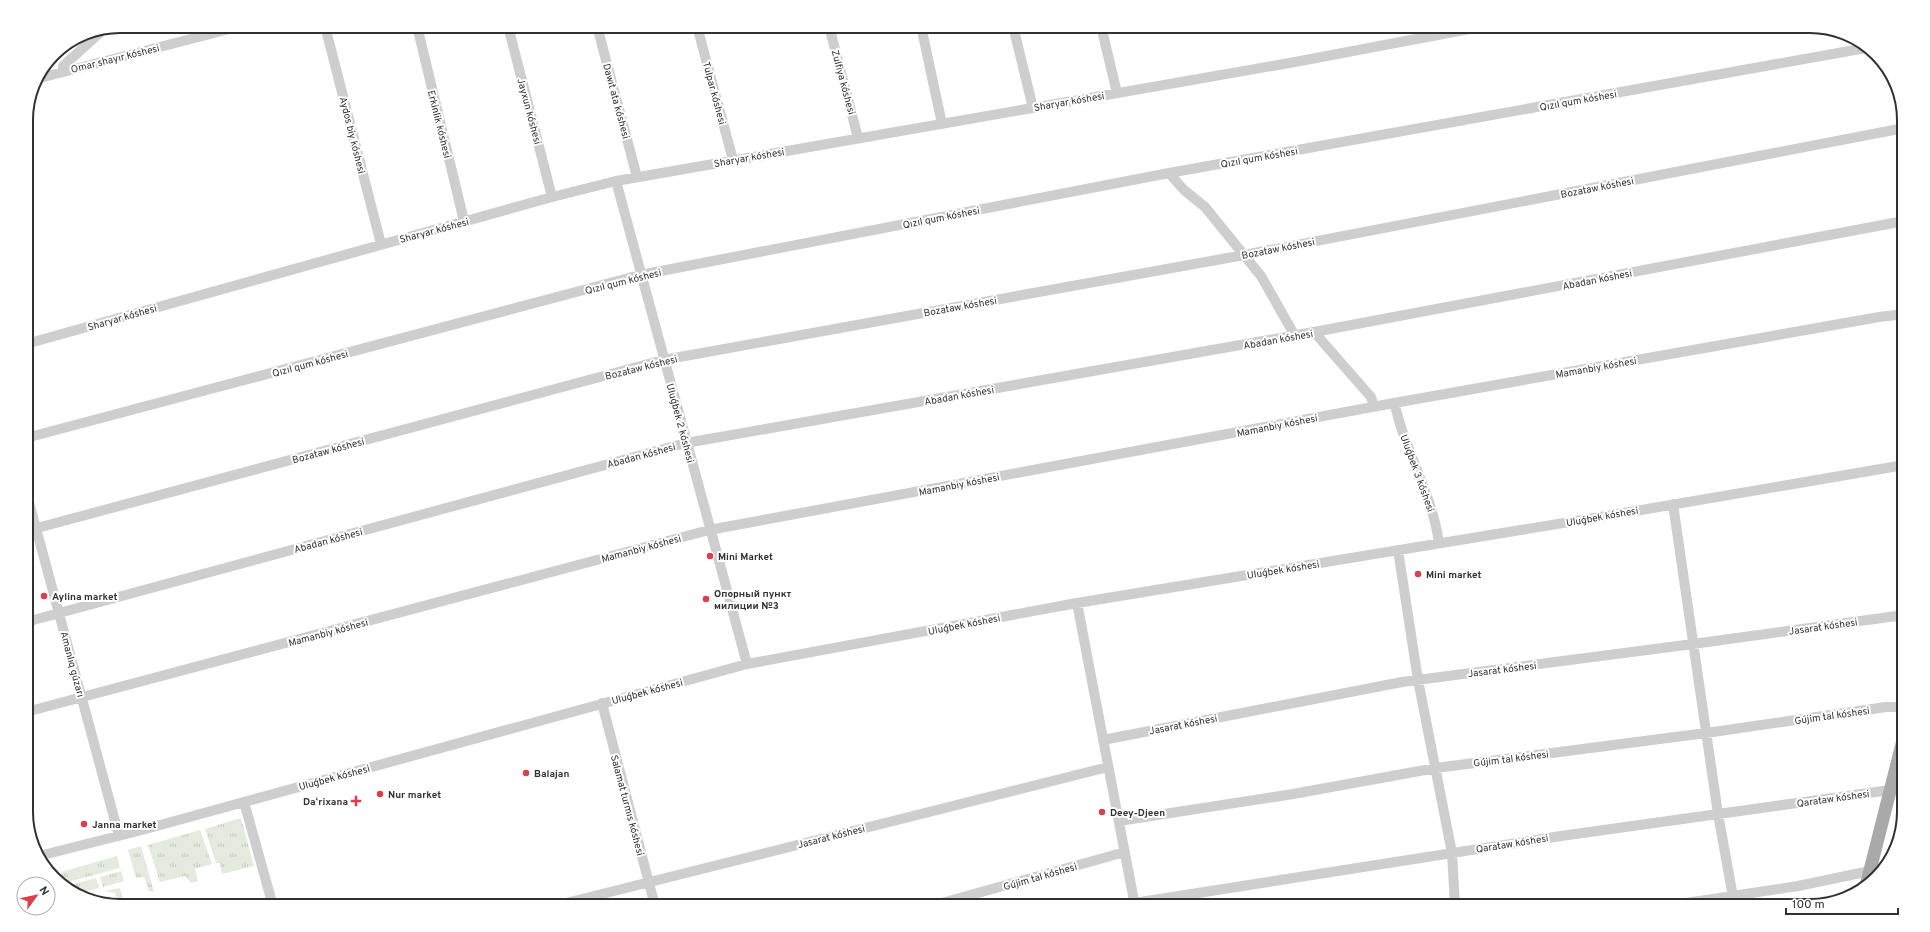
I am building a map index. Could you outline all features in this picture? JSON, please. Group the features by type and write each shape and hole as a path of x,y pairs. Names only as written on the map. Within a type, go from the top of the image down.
{"main road":[{"path":"1869,876 1897,763"}],"street":[{"name":"Omar shayır kóshesi","path":"45,77 214,33"},
{"name":"Aydos biy kóshesi","path":"327,33 381,244"},
{"name":"Erkinlik kóshesi","path":"419,33 464,221"},
{"name":"Jayxun kóshesi","path":"510,33 552,197"},
{"name":"Dawıt ata kóshesi","path":"599,33 637,177"},
{"name":"Tulpar kóshesi","path":"699,33 733,160"},
{"name":"Zulfiya kóshesi","path":"831,33 858,138"},
{"path":"922,33 942,124"},
{"path":"1015,33 1033,108"},
{"path":"1103,33 1117,93"},
{"name":"Sharyar kóshesi","path":"33,342 464,221 616,181 1295,62 1448,33"},
{"path":"63,72 62,66 95,37"},
{"name":"Qızıl qum kóshesi","path":"33,436 640,275 1169,173 1860,49"},
{"name":"Bozataw kóshesi","path":"33,529 663,360 1244,255 1897,129"},
{"path":"1169,173 1184,190 1205,207 1261,276 1295,336"},
{"name":"Uluǵbek 2 kóshesi","path":"616,181 709,530 747,664"},
{"name":"Abadan kóshesi","path":"33,620 686,443 1295,336 1897,222"},
{"name":"Mamanbiy kóshesi","path":"33,710 709,530 1374,406 1897,315"},
{"path":"1314,332 1371,397 1374,406"},
{"name":"Uluǵbek 3 kóshesi","path":"1394,403 1404,438 1418,470 1436,522 1439,543"},
{"name":"Uluǵbek kóshesi","path":"44,855 119,836 747,664 1077,603 1897,466"},
{"path":"1673,504 1718,814 1732,897"},
{"name":"Amanlıq gúzarı","path":"33,515 119,836"},
{"path":"1398,550 1418,680 1452,853 1455,899"},
{"path":"1077,603 1134,899"},
{"name":"Jasarat kóshesi","path":"1103,740 1418,680 1897,616"},
{"name":"Salamat turmıs kóshesi","path":"602,704 653,899"},
{"name":"Gújim tal kóshesi","path":"1119,822 1293,794 1436,768 1706,733 1886,707 1897,708"},
{"name":"Jasarat kóshesi","path":"582,899 1108,767"},
{"name":"Qarataw kóshesi","path":"1172,899 1452,853 1890,790"},
{"path":"244,802 271,899"},
{"name":"Gújim tal kóshesi","path":"956,899 1124,852"},
{"path":"1717,899 1822,882 1870,871"}],"green space":[{"path":"241,818 254,866 222,874 220,863 216,863 205,829"},
{"path":"200,830 212,864 195,869 198,881 191,883 185,876 160,882 148,845"},
{"path":"141,846 154,892 149,891 144,877 136,878 128,850"},
{"path":"117,856 120,868 68,882 62,878 61,872"},
{"path":"121,871 124,881 103,887 100,877"},
{"path":"96,878 99,888 85,892 72,884"},
{"path":"120,888 123,899 118,899 115,893 104,891"}],"place":[{"name":"Mini Market","path":"710,556"},
{"name":"Mini market","path":"1418,574"},
{"name":"Aylina market","path":"44,596"},
{"name":"Опорный пункт милиции №3","path":"706,599"},
{"name":"Balajan","path":"526,773"},
{"name":"Nur market","path":"380,794"},
{"name":"Daʻrixana","path":"356,801"},
{"name":"Deey-Djeen","path":"1102,812"},
{"name":"Janna market","path":"84,824"}]}
